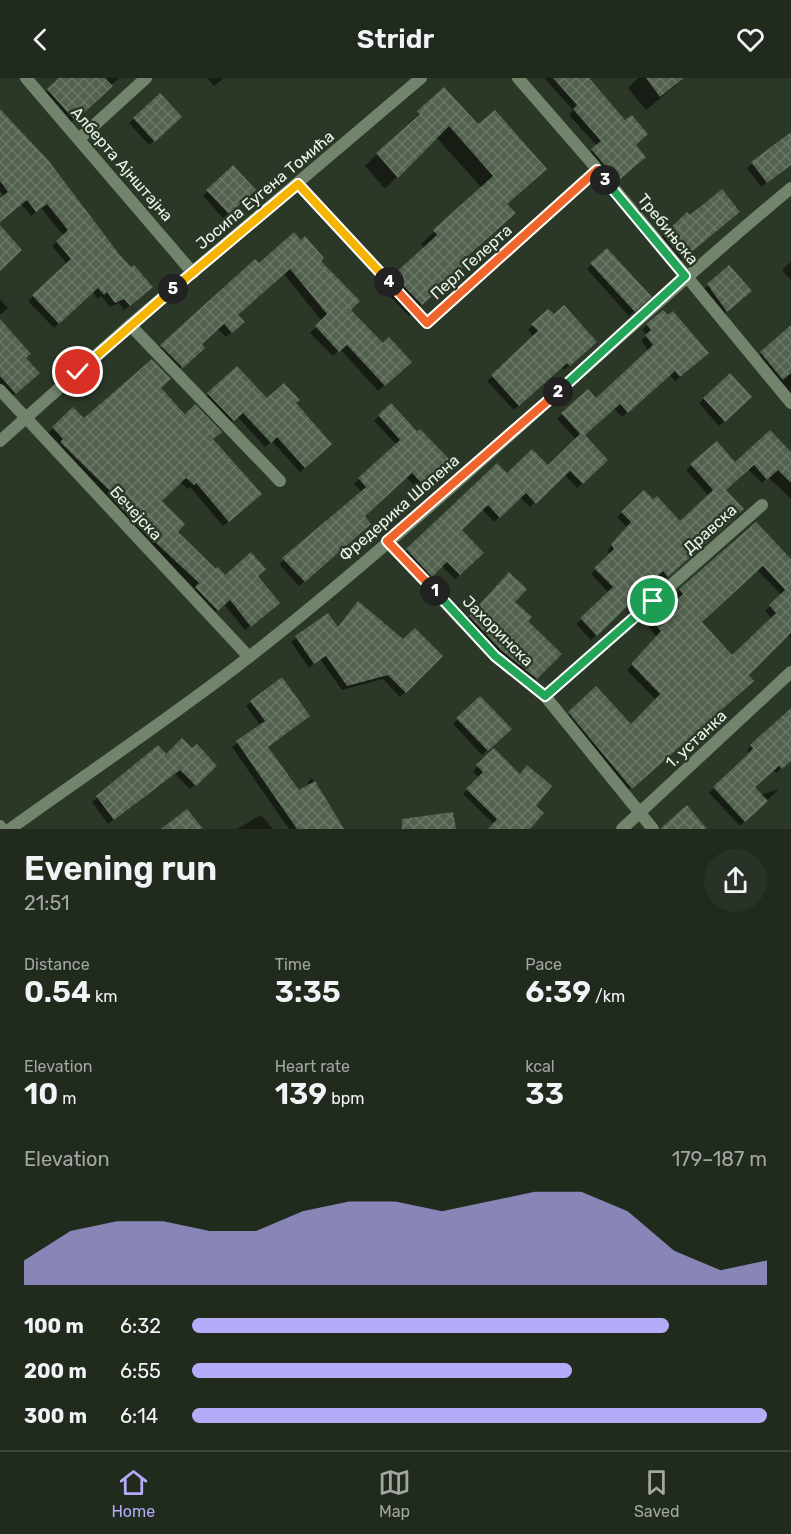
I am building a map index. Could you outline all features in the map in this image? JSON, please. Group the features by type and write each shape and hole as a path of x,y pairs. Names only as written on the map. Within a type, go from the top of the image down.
{"street":[{"name":"Алберта Ајнштајна","path":"26,78 194,273"},
{"path":"79,139 146,78"},
{"name":"Јосипа Еугена Томића","path":"0,441 130,325 421,78"},
{"name":"Требињска","path":"518,78 791,403"},
{"name":"Перл Гелерта","path":"298,184 427,323 597,170"},
{"name":"Фредерика Шопена","path":"10,829 249,657 537,411 685,276 791,188"},
{"path":"130,325 280,481"},
{"name":"Бечејска","path":"0,390 249,657"},
{"name":"Дравска","path":"545,696 762,505"},
{"name":"Јахоринска","path":"387,541 495,656 545,696 653,829"},
{"name":"1. устанка","path":"622,829 791,672"}],"building":[{"path":"59,78 105,78 113,86 75,121 47,89"},
{"path":"553,78 589,78 625,120 632,115 648,134 636,145 646,157 618,181 591,149 601,141 573,109 577,105"},
{"path":"646,78 684,78 660,97"},
{"path":"444,87 478,124 495,110 547,169 507,204 516,213 461,262 465,266 422,305 393,275 437,235 433,230 493,176 449,126 398,178 376,153 420,114 417,111"},
{"path":"160,93 182,117 155,142 133,118"},
{"path":"0,109 48,160 119,254 131,267 134,265 153,287 130,306 124,299 115,303 107,292 104,295 98,288 59,324 32,295 71,259 56,241 68,230 47,204 36,212 27,200 0,222 0,198 8,192 0,181"},
{"path":"791,132 791,165 767,183 751,162"},
{"path":"233,165 256,190 229,214 206,190"},
{"path":"722,189 740,212 683,259 663,235 687,212 690,215"},
{"path":"0,225 22,250 0,271"},
{"path":"294,232 301,240 305,236 324,258 321,261 360,301 351,310 383,343 389,337 412,362 385,386 347,345 339,352 315,326 327,314 290,269 238,315 245,322 232,333 224,324 202,344 205,348 183,368 160,345 255,259 259,263"},
{"path":"607,248 652,297 635,312 590,263"},
{"path":"729,265 752,291 727,312 707,284"},
{"path":"564,305 597,342 570,366 567,363 519,406 491,375 538,331 531,324 548,309 554,314"},
{"path":"663,310 668,315 673,311 709,353 680,377 675,371 628,413 620,404 585,435 608,460 583,484 570,471 536,504 526,493 500,518 488,505 462,530 484,553 460,575 447,562 432,577 406,549 497,463 507,473 532,449 548,465 580,434 561,413 588,389 596,398 653,345 645,335 651,330 646,324"},
{"path":"0,319 31,354 26,358 40,373 16,394 0,376"},
{"path":"791,325 791,373 783,380 760,352"},
{"path":"152,359 171,379 161,388 185,414 195,404 222,432 213,439 262,494 229,522 196,483 194,485 186,478 162,501 185,524 178,532 225,575 251,552 266,569 258,576 280,603 251,627 230,600 218,611 195,587 199,583 138,526 108,494 110,491 60,442 63,439 52,427 73,407 84,418"},
{"path":"237,366 267,398 284,383 300,400 296,403 332,444 305,468 277,437 271,443 243,413 234,421 207,393"},
{"path":"730,373 752,397 725,422 703,398"},
{"path":"391,403 417,431 420,429 452,462 425,487 412,473 365,516 371,524 305,582 282,558 366,487 358,478 400,440 378,415"},
{"path":"770,430 791,452 791,483 778,470 767,480 754,465 726,490 744,509 668,577 663,571 597,636 580,618 613,587 594,568 614,549 611,544 631,522 621,512 644,490 653,499 657,496 680,521 713,490 690,464 717,441 735,462"},
{"path":"756,522 791,559 791,633 749,675 754,681 632,789 568,712 596,686 631,724 660,694 631,664 661,631 653,622 683,594 679,589","holes":["763,566 785,590 769,605 776,613 732,655 702,622"]},
{"path":"509,572 527,589 515,602 532,617 528,621 562,654 537,679 501,650 469,616"},
{"path":"358,601 403,639 415,628 443,656 406,693 388,675 347,686 326,656 314,664 295,636 328,613 338,627"},
{"path":"282,677 310,716 268,747 299,790 315,781 344,829 297,829 236,741 265,721 250,701"},
{"path":"480,696 512,729 488,751 456,718"},
{"path":"791,708 791,761 782,769 779,766 755,787 768,801 745,822 713,787 748,754 753,748 750,745"},
{"path":"182,738 192,748 197,744 217,766 196,786 180,770 114,820 96,796 158,745 166,754"},
{"path":"494,748 520,774 527,765 552,786 536,806 544,813 530,829 488,829 497,819 466,789 483,772 476,765"},
{"path":"687,805 707,829 661,829 661,828"},
{"path":"187,809 203,829 161,829"},
{"path":"453,812 456,829 402,829 402,819"}],"route":[{"path":"78,372 130,325 298,184 427,323 597,170 685,276 537,411 387,541 464,620 495,656 545,696 653,601"}]}
